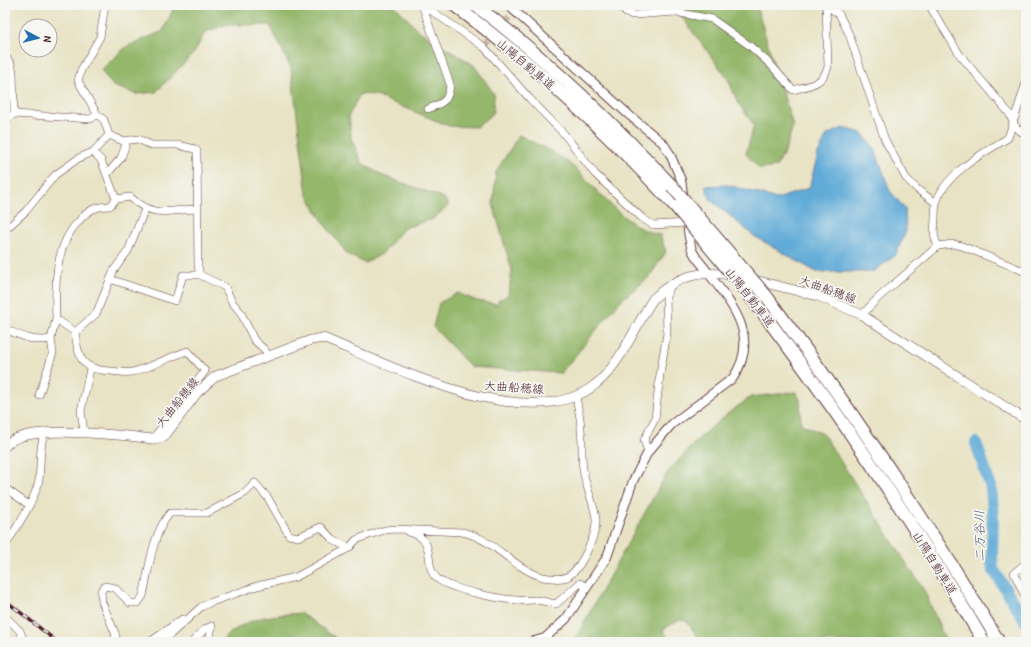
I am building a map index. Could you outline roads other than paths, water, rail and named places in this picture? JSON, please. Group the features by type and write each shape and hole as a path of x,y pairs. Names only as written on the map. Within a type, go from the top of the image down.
{"highway":[{"name":"山陽自動車道","path":"454,5 510,49 564,96 621,150 676,207 747,292 834,409 911,525 984,642"},
{"name":"山陽自動車道","path":"475,5 570,84 628,139 672,186 767,296 844,402 883,460 998,642"}],"main road":[{"name":"大曲船穂線","path":"5,447 8,442 22,436 44,433 84,432 152,440 164,437 197,393 216,376 311,340 324,338 415,376 464,394 486,399 528,402 548,402 576,397 598,383 608,372 653,299 671,284 694,274 708,272 764,281 792,288 818,296 862,315 1026,420"}],"street":[{"path":"105,5 100,37 81,70 78,81 96,114 104,120 109,135"},
{"path":"422,5 450,84 449,95 446,100 428,109"},
{"path":"422,5 484,47 530,99 565,135 596,174 642,218 653,225 687,223"},
{"path":"508,5 629,115 663,143 670,154 681,180 692,250 736,312 743,327 745,340 744,355 740,367 733,378 672,424 648,452 633,481 610,552 566,619 545,638 531,642"},
{"path":"619,5 626,13 634,15 675,12 712,19 750,46 770,64 793,90 816,83 825,76 828,67 825,6"},
{"path":"929,5 960,55 1009,113 1014,124 1021,132 1026,134"},
{"path":"825,6 838,14 849,34 885,140 906,178 917,189 936,203"},
{"path":"5,56 11,64 13,72 14,114"},
{"path":"938,246 934,238 936,203 954,174 981,153 1008,138 1014,124 1019,101 1026,83"},
{"path":"5,120 14,114 91,119 96,114"},
{"path":"109,135 128,141 138,139 151,145 178,145 194,148 197,152 196,209 198,266 200,275"},
{"path":"5,230 26,212 55,175 79,158 93,152 109,135"},
{"path":"107,174 121,158 128,141"},
{"path":"93,152 101,160 116,199"},
{"path":"40,395 53,353 51,339 56,319 57,274 66,236 85,214 97,206 110,206 116,199 130,197 144,209 170,213 196,209"},
{"path":"75,332 96,314 110,279 128,251 144,209"},
{"path":"862,315 877,299 938,246 953,244 962,246 1026,272"},
{"path":"110,279 175,301 183,275 200,275 225,287 254,340 265,350 268,356"},
{"path":"648,452 644,440 655,418 667,333 666,297 671,284"},
{"path":"56,319 75,332 79,353 84,362 90,368 97,371 132,372 187,351 205,371 152,440"},
{"path":"5,329 25,337 43,341 51,339"},
{"path":"84,432 82,410 90,368"},
{"path":"162,642 201,607 217,599 296,577 349,548 356,540 385,530 396,529 462,532 474,534 529,572 558,578 567,577 574,572 594,537 596,528 596,518 583,469 582,429 576,397"},
{"path":"5,546 29,505 39,480 41,443 44,433"},
{"path":"112,642 116,638 115,633 102,602 100,591 105,586 115,588 130,603 138,603 143,596 158,536 164,520 170,513 207,513 245,493 255,483 268,498 289,535 298,537 321,527 334,540 349,548"},
{"path":"5,488 29,505"},
{"path":"396,529 412,533 423,539 430,554 432,574 438,580 463,590 514,600 536,600 556,604 580,583 587,588"},
{"path":"1026,562 1014,572 1026,598"},
{"path":"150,642 186,615 190,616"},
{"path":"5,616 20,631 24,642"},
{"path":"192,642 205,629 212,626 209,642"}],"water":[{"path":"843,128 862,133 875,149 890,191 905,209 906,231 895,256 872,272 816,272 754,236 711,200 705,186 728,185 777,199 809,188 818,154 827,135"}],"waterway":[{"name":"二万谷川","path":"976,443 991,488 993,510 993,569 1026,622"}],"tunnel":[{"path":"484,47 515,10"}],"railway":[{"path":"5,600 56,641"}]}
